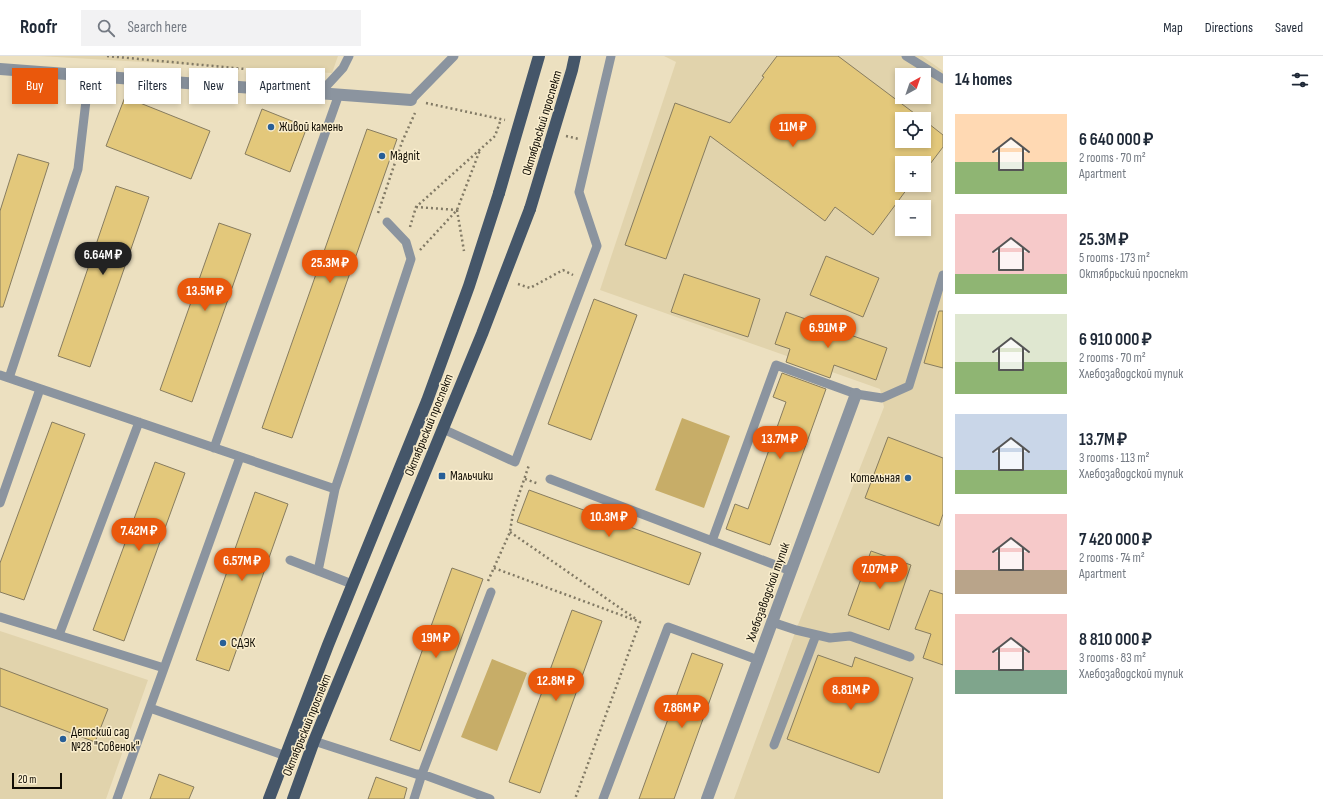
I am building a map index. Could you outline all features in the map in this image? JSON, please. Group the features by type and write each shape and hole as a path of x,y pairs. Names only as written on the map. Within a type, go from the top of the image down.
{"main road":[{"name":"Октябрьский проспект","path":"269,799 352,584 427,401 469,286 499,193 540,56"},
{"name":"Октябрьский проспект","path":"293,799 314,742 482,334 530,208 575,56"}],"street":[{"path":"0,69 66,73"},
{"path":"116,77 246,87"},
{"path":"325,93 416,101"},
{"name":"Хлебозаводской тупик","path":"707,799 856,394"}],"lane":[{"path":"325,88 343,68 350,56"},
{"path":"416,101 454,56"},
{"path":"443,429 515,462 596,246 579,192 611,56"},
{"path":"906,56 943,79"},
{"path":"214,448 339,94"},
{"path":"9,378 78,169 86,104"},
{"path":"318,571 335,489 411,259 406,242 387,222"},
{"path":"712,541 776,365 856,394 882,398 909,386 943,274"},
{"path":"0,375 335,489"},
{"path":"0,503 40,389"},
{"path":"59,635 139,422"},
{"path":"117,799 240,457"},
{"path":"550,479 791,571"},
{"path":"290,560 352,584"},
{"path":"414,799 422,774 491,592"},
{"path":"0,617 164,668"},
{"path":"772,622 796,630 830,638 850,636 910,657"},
{"path":"603,799 668,627 758,660"},
{"path":"774,745 816,635"},
{"path":"150,708 286,756"},
{"path":"314,742 416,774 422,774 490,799"}],"path":[{"path":"107,56 334,78"},
{"path":"387,222 378,214 416,101 501,119 495,136 416,207 406,242"},
{"path":"411,259 457,210 480,149"},
{"path":"416,207 457,210"},
{"path":"457,210 464,251"},
{"path":"518,284 530,288 563,270"},
{"path":"487,583 510,532 513,512 530,464"},
{"path":"510,532 640,622"},
{"path":"494,568 640,622"},
{"path":"575,799 640,622"}],"shaded area":[{"path":"39,56 338,56 332,73 325,73 325,68 246,68"},
{"path":"664,56 922,56 943,71 943,799 734,799 796,630 884,407 880,389 600,290 676,62"},
{"path":"682,418 730,436 704,508 655,490"},
{"name":"Детский сад №28 \"Совенок\"","path":"0,631 148,680 106,799 0,799"},
{"path":"492,659 527,673 497,751 461,737"}],"building":[{"path":"777,56 838,56 895,99 895,104 902,104 913,112 895,112 895,148 931,148 931,126 943,135 943,147 931,163 931,156 895,156 895,192 905,192 899,200 895,200 895,205 873,235 835,207 825,221 710,136 666,259 625,245 675,103 730,123 764,77 762,76"},
{"path":"124,100 124,104 142,104 210,131 191,179 106,146"},
{"path":"262,109 307,127 290,172 245,154"},
{"path":"367,129 397,139 292,438 262,428"},
{"path":"18,154 49,163 3,307 0,307 0,211"},
{"path":"116,186 149,197 90,367 58,356"},
{"path":"219,223 251,234 192,402 160,390"},
{"path":"826,256 879,278 863,317 810,295"},
{"path":"684,274 760,299 748,337 671,312"},
{"path":"594,299 637,315 591,440 548,424"},
{"path":"939,311 943,311 943,368 924,363"},
{"path":"786,312 887,348 876,380 834,365 830,378 786,362 790,349 775,344"},
{"path":"782,373 826,389 770,545 726,529 735,504 748,509 786,402 773,397"},
{"path":"52,422 85,434 24,600 0,592 0,563"},
{"name":"Котельная","path":"888,437 943,458 943,514 939,526 865,498"},
{"path":"155,462 185,473 124,641 93,630"},
{"path":"529,490 701,553 689,585 517,522"},
{"path":"255,492 288,504 229,671 196,660"},
{"path":"871,551 911,565 889,630 848,615"},
{"path":"452,568 483,579 420,751 390,740"},
{"path":"930,590 943,594 943,665 923,658 931,634 915,629"},
{"path":"572,610 602,621 540,793 509,782"},
{"path":"692,653 723,664 674,799 639,799"},
{"path":"818,655 852,667 855,657 913,678 879,773 787,739"},
{"path":"0,668 108,709 95,742 0,706"},
{"path":"159,774 194,787 189,799 150,799"},
{"path":"376,777 407,788 404,799 368,799"}],"place":[{"name":"Живой камень","path":"271,127"},
{"name":"Magnit","path":"382,156"},
{"name":"Мальчики","path":"442,476"},
{"name":"Котельная","path":"908,478"},
{"name":"СДЭК","path":"223,643"},
{"name":"Детский сад №28 \"Совенок\"","path":"63,739"}]}
